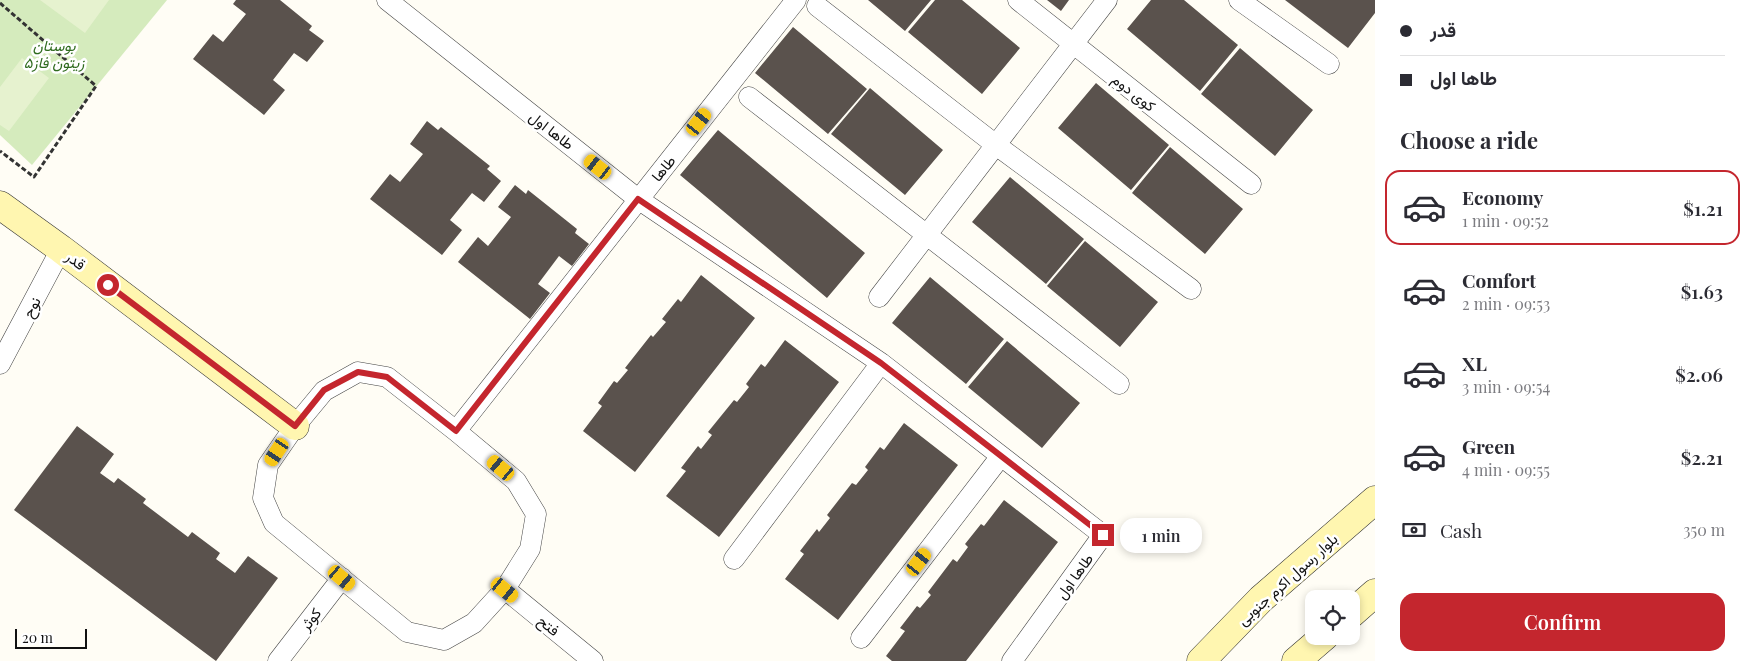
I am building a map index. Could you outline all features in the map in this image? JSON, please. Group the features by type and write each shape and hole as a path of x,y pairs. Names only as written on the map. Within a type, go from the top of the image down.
{"street":[{"name":"طاها اول","path":"387,0 638,199 881,363 1103,535 1012,661"},
{"name":"طاها","path":"456,431 796,0"},
{"name":"کوی دوم","path":"1018,0 1252,184"},
{"path":"879,296 1107,0"},
{"path":"1239,0 1329,64"},
{"path":"817,6 996,145 1191,289"},
{"path":"749,97 1119,384"},
{"name":"قدر","path":"0,205 295,426"},
{"name":"نوح","path":"0,364 61,249"},
{"path":"734,559 881,363"},
{"path":"358,372 387,377 456,431 516,481 536,514 530,548 505,590 474,624 444,640 407,632 274,523 263,498 268,465 295,426 324,390 358,372"},
{"path":"861,638 1001,456"},
{"name":"بلوار رسول اکرم جنوبی","path":"1201,661 1261,599 1375,500"},
{"name":"کوثر","path":"278,661 342,578"},
{"name":"فتح","path":"505,590 594,661"},
{"path":"1360,606 1375,593"},
{"path":"1296,661 1315,645"}],"path":[{"path":"0,3 24,26 96,86 34,177 0,152"}],"green space":[{"name":"بوستان زیتون فاز۵","path":"0,0 167,0 32,165 0,135"},
{"path":"40,0 109,0 85,33"},
{"path":"22,58 49,78 9,131 0,125 0,87"}],"building":[{"path":"236,0 280,0 312,26 309,30 324,41 307,62 294,53 273,80 285,90 264,115 193,59 213,34 223,42 246,14 233,4"},
{"path":"868,0 931,0 905,31"},
{"path":"935,0 962,0 1020,48 982,94 908,32"},
{"path":"1047,0 1069,0 1061,11"},
{"path":"1151,0 1184,0 1238,45 1200,91 1127,29"},
{"path":"1285,0 1375,0 1375,13 1348,48"},
{"path":"793,27 867,89 828,134 755,73"},
{"path":"1240,48 1313,110 1275,156 1201,94"},
{"path":"1096,83 1169,145 1131,190 1058,128"},
{"path":"870,88 943,150 905,195 831,134"},
{"path":"427,121 438,130 441,127 490,166 487,169 501,181 484,202 472,193 450,220 462,230 442,255 370,199 390,174 400,182 423,154 410,144"},
{"path":"718,130 865,253 827,298 680,175"},
{"path":"1170,147 1243,209 1205,254 1132,193"},
{"path":"1010,177 1084,239 1046,284 972,222"},
{"path":"515,185 526,194 528,190 577,229 575,233 589,244 572,266 559,256 538,284 550,293 530,319 458,262 478,237 488,246 511,217 498,207"},
{"path":"1085,241 1158,302 1120,347 1047,286"},
{"path":"701,275 755,318 635,472 583,431 602,406 598,403 614,381 617,383 628,370 625,368 651,335 653,337 666,322 662,319 678,299 681,302"},
{"path":"930,277 1004,339 966,384 892,323"},
{"path":"785,340 839,382 719,537 666,496 686,471 681,468 698,446 701,449 712,435 708,432 734,400 737,402 749,387 746,384 761,364 765,367"},
{"path":"1007,341 1080,403 1042,448 968,387"},
{"path":"904,423 958,465 838,620 785,579 804,554 800,551 817,529 819,532 830,518 827,515 852,483 856,485 868,470 865,467 880,447 884,450"},
{"path":"77,426 114,454 100,473 114,483 118,478 146,499 143,503 188,537 192,532 220,553 216,559 235,573 248,556 278,578 216,661 14,510"},
{"path":"1004,500 1058,542 966,661 892,661 886,656 905,631 900,628 917,606 920,608 931,595 928,592 953,559 957,562 968,547 965,544 981,524 984,526"}],"route":[{"path":"108,285 295,426 324,390 358,372 387,377 456,431 638,199 881,363 1103,535"}]}
